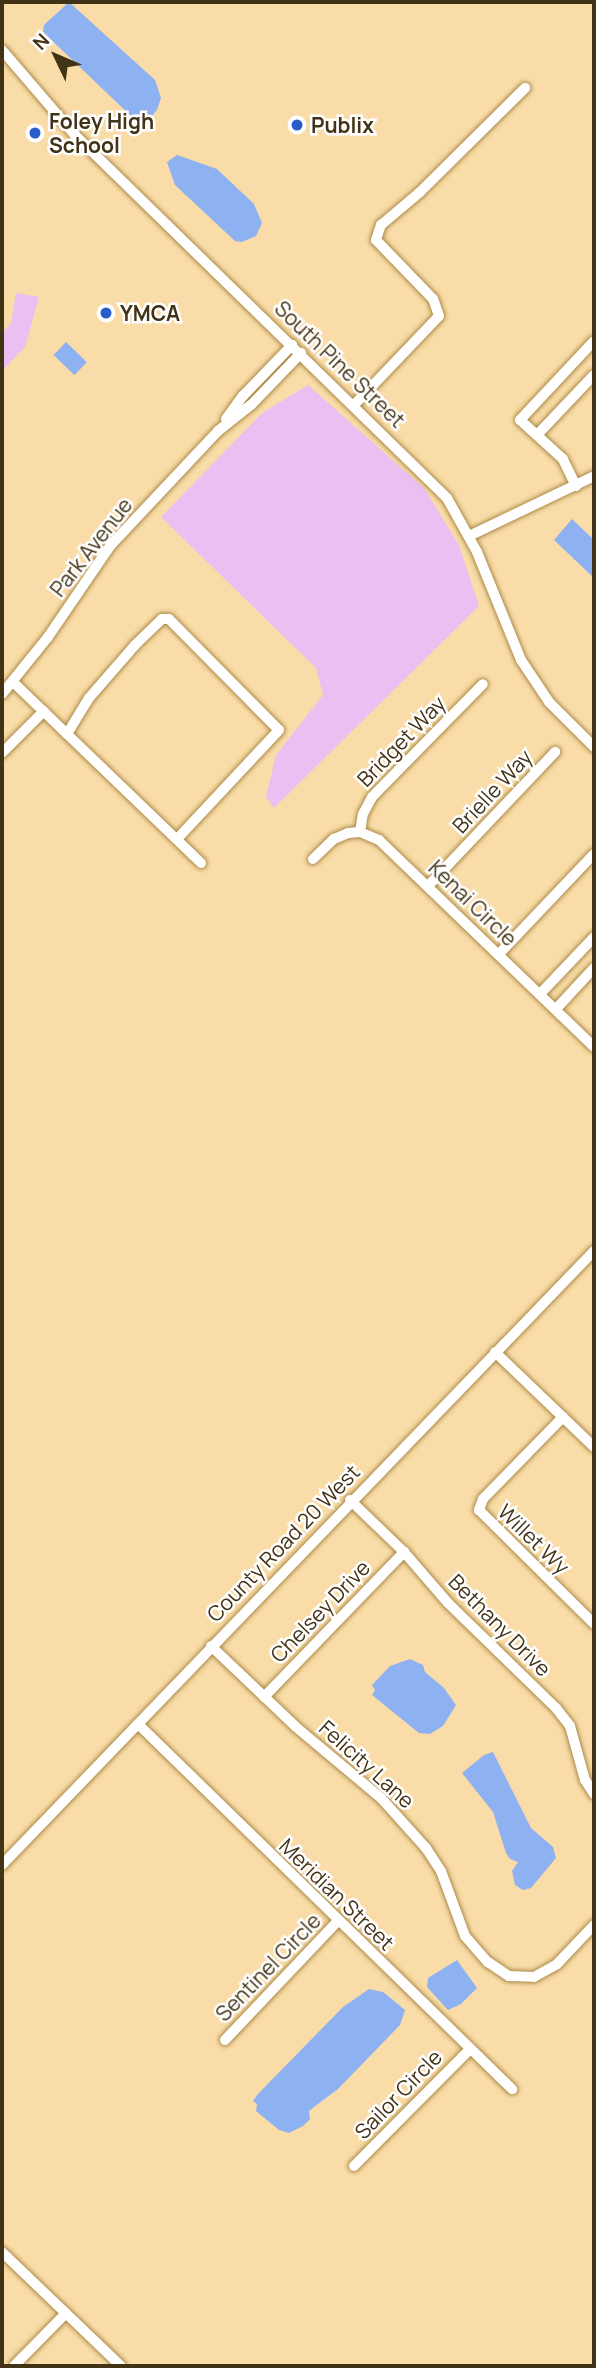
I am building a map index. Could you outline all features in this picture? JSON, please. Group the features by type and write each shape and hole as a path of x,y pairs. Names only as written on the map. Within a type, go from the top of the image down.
{"street":[{"name":"South Pine Street","path":"2,50 74,134 440,490 469,537 521,660 549,702 594,747"},
{"path":"354,405 439,317 433,299 376,240 381,225 420,192 525,88"},
{"path":"576,486 563,459 520,420 594,341"},
{"name":"Park Avenue","path":"2,694 48,637 110,546 218,431 243,396 292,345"},
{"name":"Park Avenue","path":"218,431 252,404 301,353"},
{"path":"537,435 594,376"},
{"path":"469,537 594,476"},
{"path":"67,734 103,681 154,625 162,618 169,619 279,730 177,839"},
{"path":"13,682 201,863"},
{"name":"Bridget Way","path":"360,832 363,814 372,797 483,684"},
{"path":"2,753 44,711"},
{"name":"Brielle Way","path":"428,886 555,752"},
{"path":"313,859 334,839 360,832"},
{"name":"Kenai Circle","path":"360,832 379,840 594,1046"},
{"path":"499,954 594,854"},
{"path":"540,994 594,937"},
{"path":"556,1009 594,968"},
{"name":"County Road 20 West","path":"2,1865 351,1500 594,1251"},
{"path":"495,1352 594,1447"},
{"name":"Willet Wy","path":"563,1417 483,1499 478,1510 594,1624"},
{"name":"Bethany Drive","path":"351,1500 404,1552 448,1604 556,1708 570,1726 585,1780 594,1794"},
{"name":"Chelsey Drive","path":"264,1697 404,1552"},
{"name":"Felicity Lane","path":"211,1646 264,1697 381,1798 426,1848 441,1871 465,1936 488,1962 509,1976 534,1977 547,1972 594,1925"},
{"name":"Meridian Street","path":"138,1724 512,2090"},
{"name":"Sentinel Circle","path":"225,2040 338,1922"},
{"name":"Sailor Circle","path":"354,2166 470,2049"},
{"path":"2,2252 121,2366"},
{"path":"15,2366 66,2313"}],"shaded area":[{"path":"16,293 39,297 25,347 2,371 2,333 11,323"},
{"path":"308,385 424,488 459,545 479,606 274,808 266,797 276,755 323,695 316,668 161,517 262,413"}],"water":[{"path":"69,2 155,80 161,98 157,110 149,119 141,121 132,117 43,32 44,25"},
{"path":"177,155 217,169 254,204 262,223 256,236 242,242 235,241 175,185 167,162"},
{"path":"66,342 87,362 74,375 53,355"},
{"path":"572,519 594,540 594,578 554,540"},
{"path":"410,1659 423,1665 425,1672 444,1688 456,1705 443,1726 430,1734 419,1733 372,1695 375,1690 372,1685 390,1666"},
{"path":"493,1752 531,1828 553,1847 556,1858 531,1888 523,1890 515,1885 512,1871 518,1862 510,1859 506,1853 493,1812 462,1773 484,1755"},
{"path":"457,1960 477,1988 461,2004 448,2010 427,1987 428,1978"},
{"path":"369,1989 383,1992 405,2010 400,2025 338,2089 309,2111 310,2119 303,2126 289,2133 279,2130 256,2111 257,2104 253,2101 343,2007"}],"place":[{"name":"Publix","path":"297,125"},
{"name":"Foley High School","path":"35,133"},
{"name":"YMCA","path":"106,313"}]}
